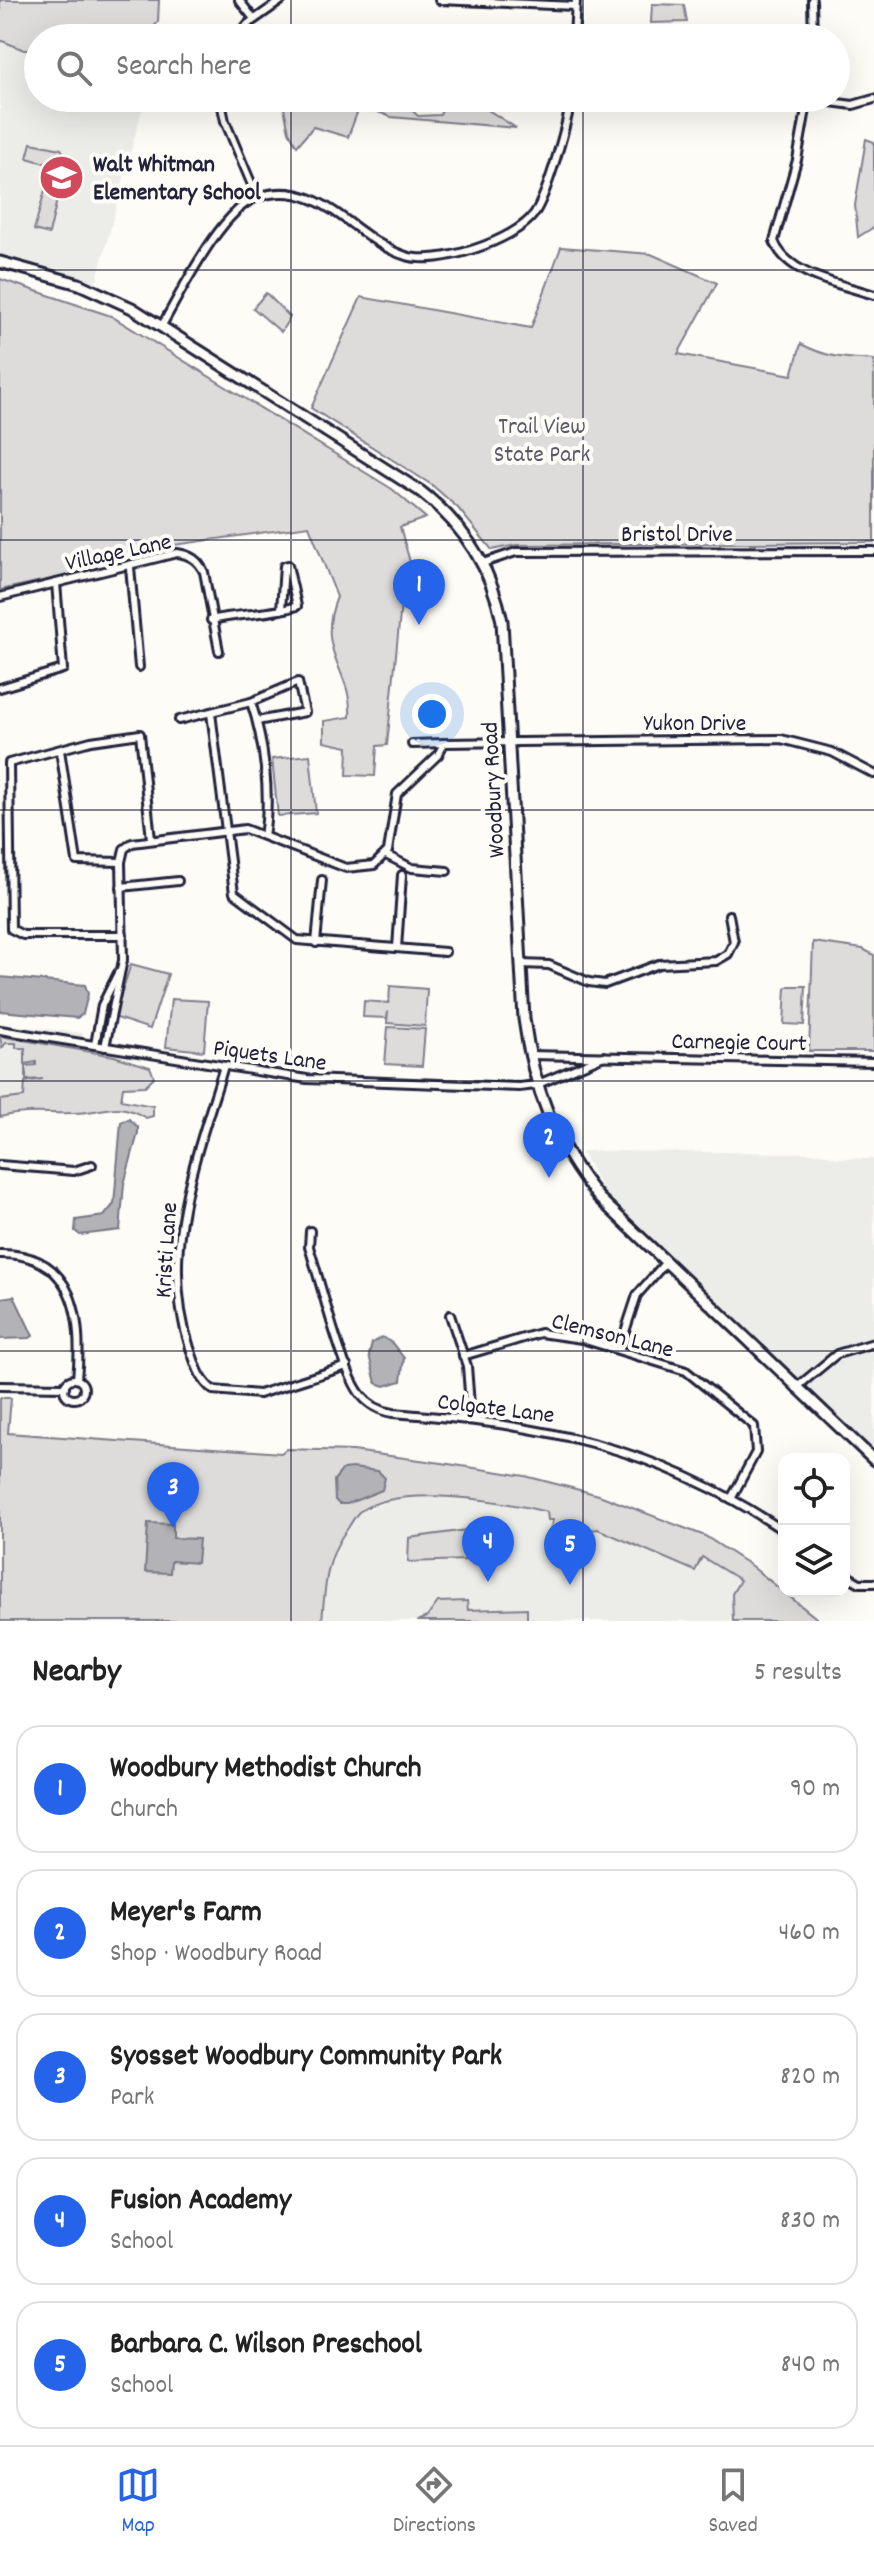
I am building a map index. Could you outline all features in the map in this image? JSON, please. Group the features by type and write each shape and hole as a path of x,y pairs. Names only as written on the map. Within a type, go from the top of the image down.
{"main road":[{"name":"Woodbury Road","path":"0,262 105,294 420,491 459,527 483,563 502,621 529,1055 536,1085 558,1139 599,1198 874,1460"}],"street":[{"path":"239,0 254,19"},
{"path":"249,24 282,0"},
{"path":"439,0 575,3 574,24"},
{"path":"812,0 813,24"},
{"path":"850,105 874,99"},
{"path":"223,112 257,197"},
{"path":"161,327 226,223 257,197 285,192 313,198 405,256 434,259 452,256 515,230 533,216 540,204 567,112"},
{"path":"806,112 797,160 774,241 785,260 799,268 874,295"},
{"name":"Bristol Drive","path":"483,563 516,552 874,551"},
{"name":"Village Lane","path":"0,597 177,553 187,554 199,561 204,572 219,651"},
{"path":"211,620 281,610 297,606 299,601 288,565 284,566 281,610"},
{"path":"130,567 139,667"},
{"path":"0,688 63,669 56,583"},
{"path":"179,720 251,702 298,682 305,712 257,721"},
{"path":"251,702 257,721 268,814 264,836"},
{"path":"211,713 234,893 297,940 445,952"},
{"path":"123,935 23,935 9,926 9,763 140,734 151,839"},
{"name":"Yukon Drive","path":"412,744 781,739 832,752 874,774"},
{"path":"105,1047 120,969 123,935 121,862 128,845 151,839 245,829 346,868 374,865 386,855 397,794 438,755 444,743"},
{"path":"60,750 77,861 121,862"},
{"path":"386,855 412,868 447,871"},
{"path":"397,948 402,875"},
{"path":"316,943 322,880"},
{"path":"121,887 178,881"},
{"path":"521,964 561,967 598,984 617,981 659,964 716,961 728,954 734,942 729,915"},
{"path":"95,1045 102,1005 120,969"},
{"name":"Piquets Lane","path":"0,1030 335,1082 536,1085"},
{"name":"Carnegie Court","path":"529,1055 874,1062"},
{"name":"Carnegie Court","path":"536,1085 604,1056"},
{"name":"Kristi Lane","path":"224,1066 182,1214 177,1304 199,1373 213,1390 252,1394 347,1366"},
{"path":"0,1165 74,1171 92,1165"},
{"name":"Colgate Lane","path":"310,1231 309,1247 347,1366 359,1394 378,1408 393,1413 540,1428 605,1444 677,1471 778,1527"},
{"path":"0,1254 34,1258 62,1280 76,1312 77,1379 84,1389 80,1397 68,1396 65,1387 68,1381 77,1379"},
{"path":"619,1350 637,1295 665,1263"},
{"path":"450,1315 470,1384 471,1419"},
{"name":"Clemson Lane","path":"463,1356 540,1333 557,1333 686,1371 754,1426 756,1452 731,1499"},
{"path":"796,1388 837,1354 874,1343"},
{"path":"0,1386 65,1387"},
{"path":"850,1577 860,1583 874,1583"}],"shaded area":[{"name":"Walt Whitman Elementary School","path":"0,40 24,50 24,112 141,112 96,283 0,255"},
{"path":"0,977 85,985 88,994 83,1014 77,1018 0,1011"},
{"path":"0,1024 83,1033 65,1099 0,1108"},
{"path":"129,1119 138,1127 138,1133 124,1184 120,1230 80,1235 75,1231 76,1220 104,1216 114,1204 121,1122"},
{"path":"581,1151 822,1153 837,1158 874,1159 874,1458 648,1244 603,1191"},
{"path":"14,1296 33,1336 0,1339 0,1298"},
{"path":"382,1337 392,1343 404,1358 401,1381 385,1386 376,1383 369,1355 372,1343"},
{"path":"343,1469 378,1471 385,1478 382,1490 347,1504 339,1504 335,1500 334,1480"},
{"path":"405,1496 462,1497 518,1505 571,1518 612,1535 701,1557 740,1580 732,1594 733,1621 322,1621 328,1563 337,1540 359,1512"},
{"path":"148,1523 173,1524 173,1538 199,1539 197,1563 171,1561 170,1573 145,1572"}],"green space":[{"path":"0,0 159,0 156,24 24,24 24,50 0,40"},
{"path":"652,4 684,5 687,22 651,23"},
{"path":"285,112 357,112 348,137 313,127 297,146 289,132"},
{"path":"378,112 414,112 418,116 440,115 441,112 491,112 516,128 391,117"},
{"path":"866,139 874,142 874,227 858,237 855,205"},
{"path":"31,143 61,149 72,166 64,170 49,234 34,230 52,165 27,158"},
{"name":"Trail View State Park","path":"561,247 651,254 717,283 678,354 792,375 801,344 836,356 874,360 874,542 516,545 492,550 458,508 432,485 311,408 361,297 531,328"},
{"path":"0,279 111,316 392,489 426,518 400,527 412,569 403,584 387,745 377,746 375,776 347,775 348,747 324,742 324,721 350,717 349,701 330,633 337,597 309,526 95,556 97,569 0,590"},
{"path":"266,293 290,317 281,332 253,308"},
{"path":"310,755 316,813 278,816 272,759"},
{"path":"813,942 863,949 874,955 874,1051 809,1051"},
{"path":"131,964 168,974 150,1029 114,1017"},
{"path":"390,986 427,989 425,1026 387,1023 388,1011 387,1018 363,1017 364,1001 389,1003"},
{"path":"806,986 804,1025 784,1024 786,988"},
{"path":"171,999 208,1001 204,1051 166,1047"},
{"path":"388,1027 425,1029 422,1066 385,1064"},
{"path":"0,1036 114,1056 150,1067 154,1077 145,1086 123,1087 121,1100 153,1106 153,1116 146,1118 126,1109 110,1108 0,1117 0,1100 24,1097 25,1082 43,1079 26,1080 26,1066 36,1065 36,1062 25,1064 25,1048 16,1048 16,1043 6,1043 2,1048"},
{"path":"0,1398 11,1398 8,1433 281,1453 286,1449 353,1451 525,1476 599,1495 705,1536 778,1587 778,1597 790,1597 820,1621 733,1621 732,1594 740,1580 702,1557 695,1571 598,1529 577,1532 578,1528 566,1526 549,1535 553,1520 548,1520 547,1512 505,1503 424,1496 376,1503 359,1512 335,1549 326,1584 322,1621 0,1621"},
{"path":"467,1530 466,1560 408,1562 409,1538"},
{"path":"467,1601 468,1610 527,1608 527,1621 417,1621 427,1617 438,1602"}],"place":[{"name":"Walt Whitman Elementary School","path":"62,177"},
{"name":"Woodbury Methodist Church","path":"419,625"},
{"name":"Meyer's Farm","path":"549,1178"},
{"name":"Syosset Woodbury Community Park","path":"173,1528"},
{"name":"Fusion Academy","path":"488,1582"},
{"name":"Barbara C. Wilson Preschool","path":"570,1585"}]}
